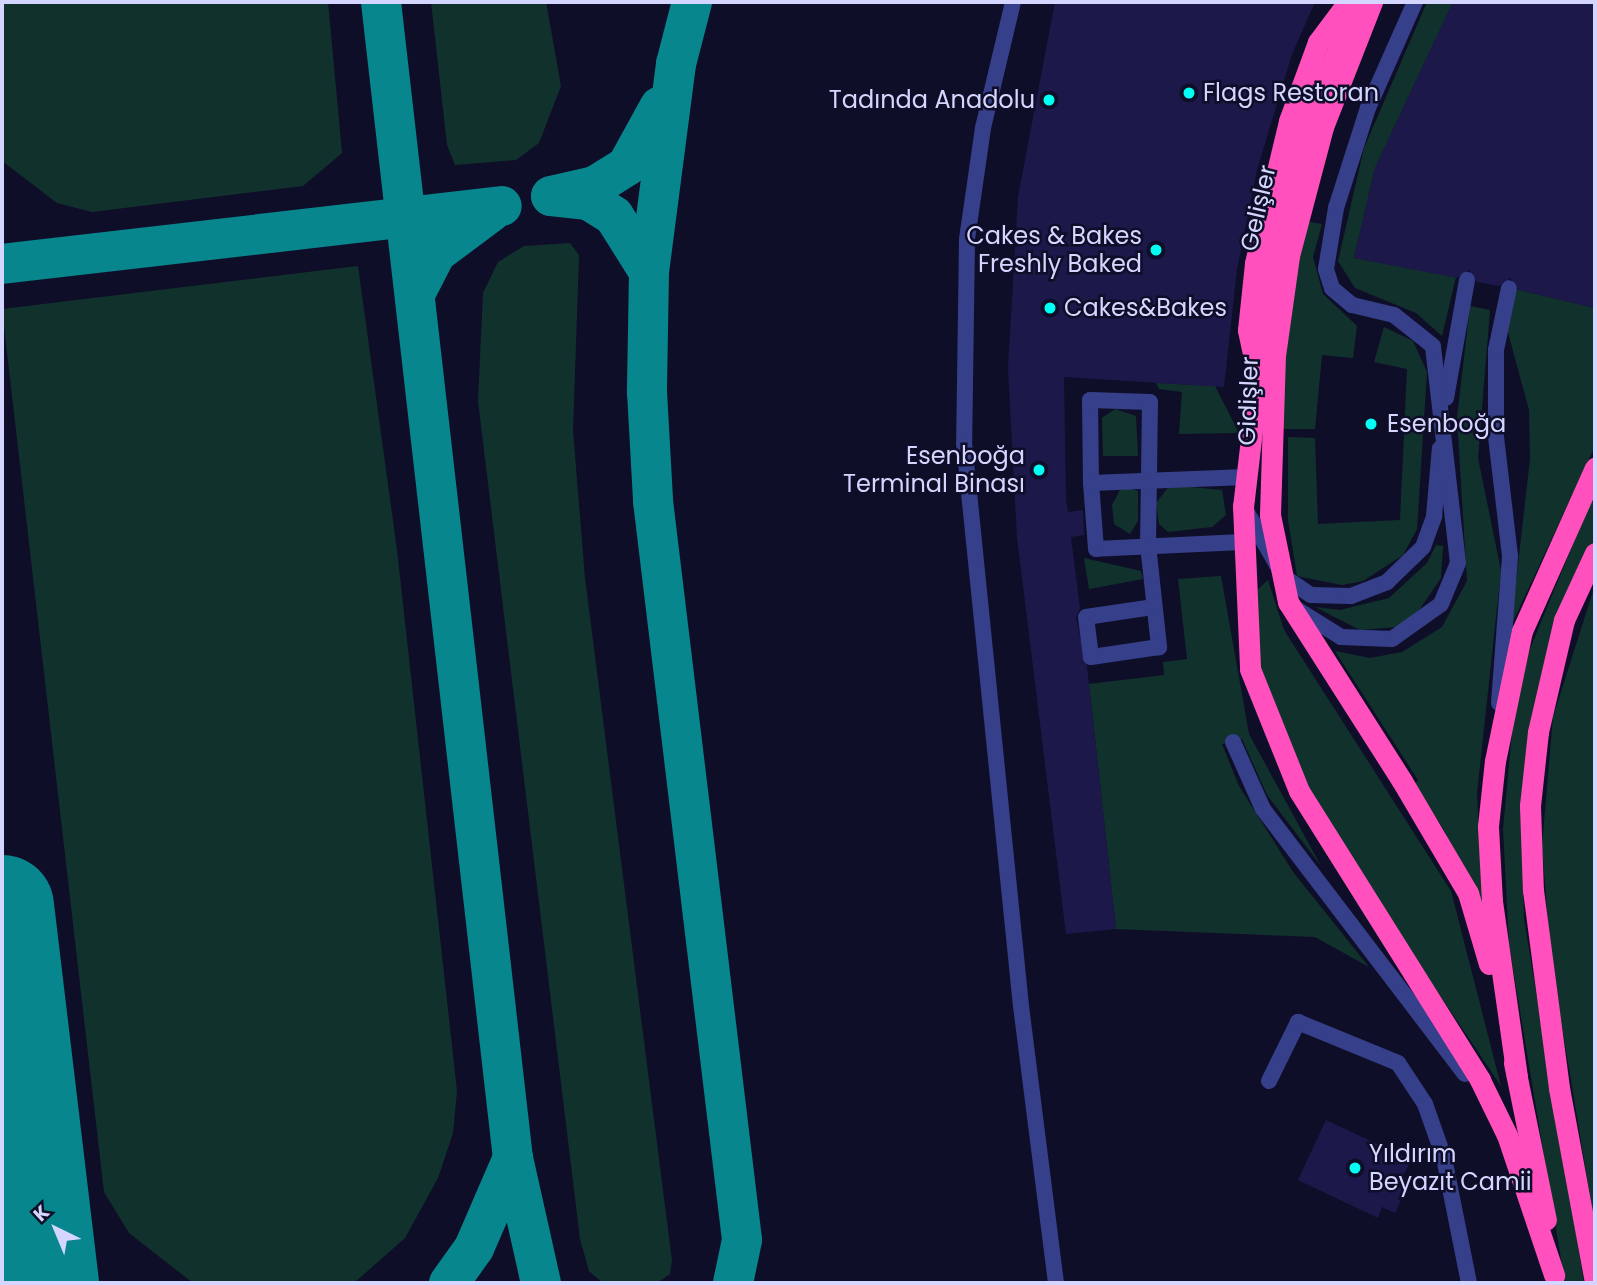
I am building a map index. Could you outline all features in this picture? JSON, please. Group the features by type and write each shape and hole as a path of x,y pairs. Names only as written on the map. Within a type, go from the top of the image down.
{"highway":[{"path":"1273,467 1248,330 1255,263 1293,110 1318,42 1348,2"},
{"name":"Gelişler","path":"1356,2 1300,146 1274,243 1243,506 1242,542 1250,669 1277,748 1480,1080 1507,1135 1555,1279"},
{"name":"Gidişler","path":"1372,2 1323,127 1292,244 1275,355 1275,554 1288,602 1402,781 1468,893 1517,1077"},
{"path":"1555,1279 1517,1077 1492,901 1488,826 1495,761 1521,631 1595,468"},
{"path":"1595,553 1564,620 1538,732 1530,806 1533,890 1559,1088 1595,1283"}],"lane":[{"path":"1013,2 983,128 967,239 964,443 1021,1006 1056,1283"},
{"path":"1288,602 1335,635 1392,639 1441,604 1458,563 1458,541 1433,346 1394,315 1352,305 1332,288 1326,270 1336,208 1368,108 1415,2"},
{"path":"1243,506 1284,577 1311,596 1351,596 1387,582 1423,547 1434,516 1443,414 1467,280"},
{"path":"1495,761 1510,556 1496,436 1496,350 1509,288"},
{"path":"1154,607 1086,617 1091,657 1159,647 1148,545 1150,402 1090,400 1091,483 1096,549 1148,545 1242,542"},
{"path":"1091,483 1246,477"},
{"path":"1233,742 1264,809 1507,1135"},
{"path":"1269,1081 1298,1022 1398,1063 1424,1104 1444,1158 1469,1283"}],"green space":[{"path":"2,2 328,2 342,153 303,186 92,212 57,203 2,161"},
{"path":"431,2 546,2 561,86 539,143 516,160 455,165 447,145"},
{"path":"1427,2 1453,2 1375,168 1354,258 1456,277 1442,336 1416,313 1355,288 1338,261 1364,148"},
{"path":"1305,221 1322,224 1313,257 1323,294 1357,326 1353,358 1322,355 1315,429 1280,429 1289,315"},
{"path":"570,243 579,255 573,431 585,578 672,1261 670,1274 657,1283 603,1283 589,1271 580,1239 478,401 483,293 498,262 524,246"},
{"path":"358,266 397,550 457,1091 453,1133 438,1178 405,1238 354,1283 193,1283 129,1233 104,1192 2,309"},
{"path":"1515,289 1595,308 1595,446 1511,626 1530,459 1529,410 1506,325"},
{"path":"1470,306 1490,310 1478,458 1501,571 1477,793 1483,914 1443,828 1413,785 1418,780 1335,651 1370,658 1402,652 1442,627 1467,581 1457,418"},
{"path":"1384,327 1413,341 1427,372 1417,529 1403,555 1363,581 1342,585 1297,576 1288,520 1288,437 1315,438 1318,524 1400,520 1407,369 1374,362"},
{"path":"1156,383 1215,386 1239,433 1179,434 1182,392 1159,389"},
{"path":"1115,409 1136,416 1138,456 1103,456 1102,418"},
{"path":"1170,485 1222,490 1226,515 1212,527 1168,532 1159,524 1156,503"},
{"path":"1122,486 1138,491 1138,521 1130,534 1114,524 1112,505"},
{"path":"1595,491 1595,534 1521,797 1524,919 1584,1283 1565,1283 1509,944 1503,829 1514,712 1530,649"},
{"path":"1436,545 1443,546 1441,578 1415,616 1397,627 1360,630 1315,607 1340,610 1389,598 1427,563"},
{"path":"1084,558 1141,571 1143,579 1089,589"},
{"path":"1221,576 1249,734 1321,866 1267,795 1242,739 1222,744 1239,786 1293,872 1369,967 1315,937 1116,929 1089,684 1164,675 1163,662 1187,659 1178,579"},
{"path":"1268,580 1284,630 1451,891 1501,1086 1334,838 1277,729 1259,663 1254,593"},
{"path":"1595,585 1595,1226 1551,959 1542,846 1553,717"}],"building":[{"name":"Esenboğa Terminal Binası","path":"1055,2 1315,2 1292,54 1257,170 1237,269 1224,387 1064,377 1066,500 1068,512 1083,510 1084,535 1071,537 1080,608 1076,618 1087,667 1116,929 1066,934 1017,537 1008,368 1018,197"},
{"path":"1453,2 1595,2 1595,308 1519,290 1510,278 1499,286 1477,282 1469,270 1457,278 1354,258 1375,168"},
{"name":"Yıldırım Beyazıt Camii","path":"1326,1120 1411,1160 1403,1176 1410,1180 1395,1213 1382,1207 1378,1218 1298,1180"}],"taxiway":[{"path":"381,2 513,1158 541,1283"},
{"path":"692,2 676,64 649,272 647,392 653,501 742,1240 733,1283"},
{"path":"649,272 614,216 588,200 551,196 595,186 627,166 660,106"},
{"path":"2,264 502,206"},
{"path":"415,294 436,253 491,212"},
{"path":"449,1283 474,1248 513,1158"},
{"path":"42,1242 53,1283"}],"runway":[{"path":"2,906 47,1283"}],"place":[{"name":"Flags Restoran","path":"1189,93"},
{"name":"Tadında Anadolu","path":"1049,100"},
{"name":"Cakes & Bakes Freshly Baked","path":"1156,250"},
{"name":"Cakes&Bakes","path":"1050,308"},
{"name":"Esenboğa","path":"1371,424"},
{"name":"Esenboğa Terminal Binası","path":"1039,470"},
{"name":"Yıldırım Beyazıt Camii","path":"1355,1168"}]}
